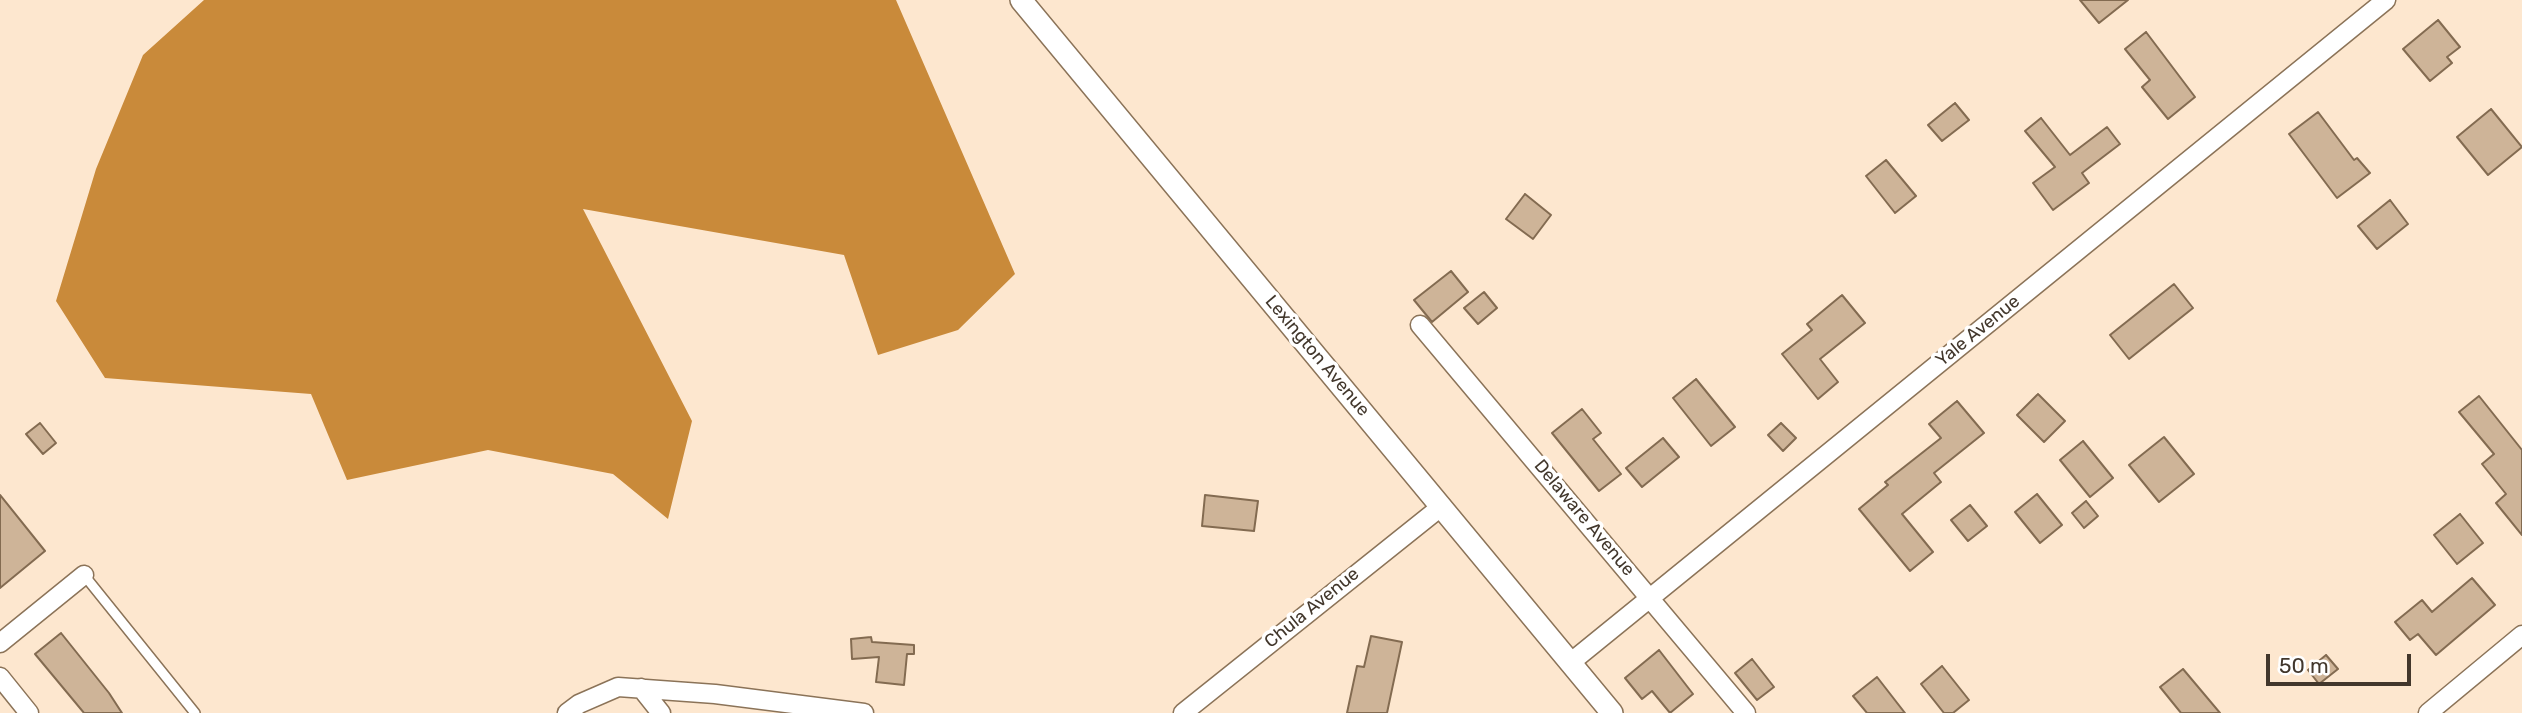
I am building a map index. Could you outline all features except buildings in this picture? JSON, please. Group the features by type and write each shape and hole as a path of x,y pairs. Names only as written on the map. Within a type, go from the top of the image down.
{"street":[{"name":"Lexington Avenue","path":"1021,0 1612,713"},
{"name":"Yale Avenue","path":"1570,663 2386,0"},
{"name":"Delaware Avenue","path":"1420,325 1651,596 1746,713"},
{"name":"Chula Avenue","path":"1183,713 1442,506"},
{"path":"0,643 84,575"},
{"path":"2428,713 2522,635"},
{"path":"0,677 29,713"},
{"path":"567,713 579,704 618,687 864,713"},
{"path":"641,688 661,713"}],"lane":[{"path":"84,575 195,713"}],"shaded area":[{"path":"204,0 896,0 1015,274 958,330 878,355 844,255 583,209 692,421 668,519 613,474 488,450 347,480 311,394 105,378 56,301 96,169 143,55"}]}
